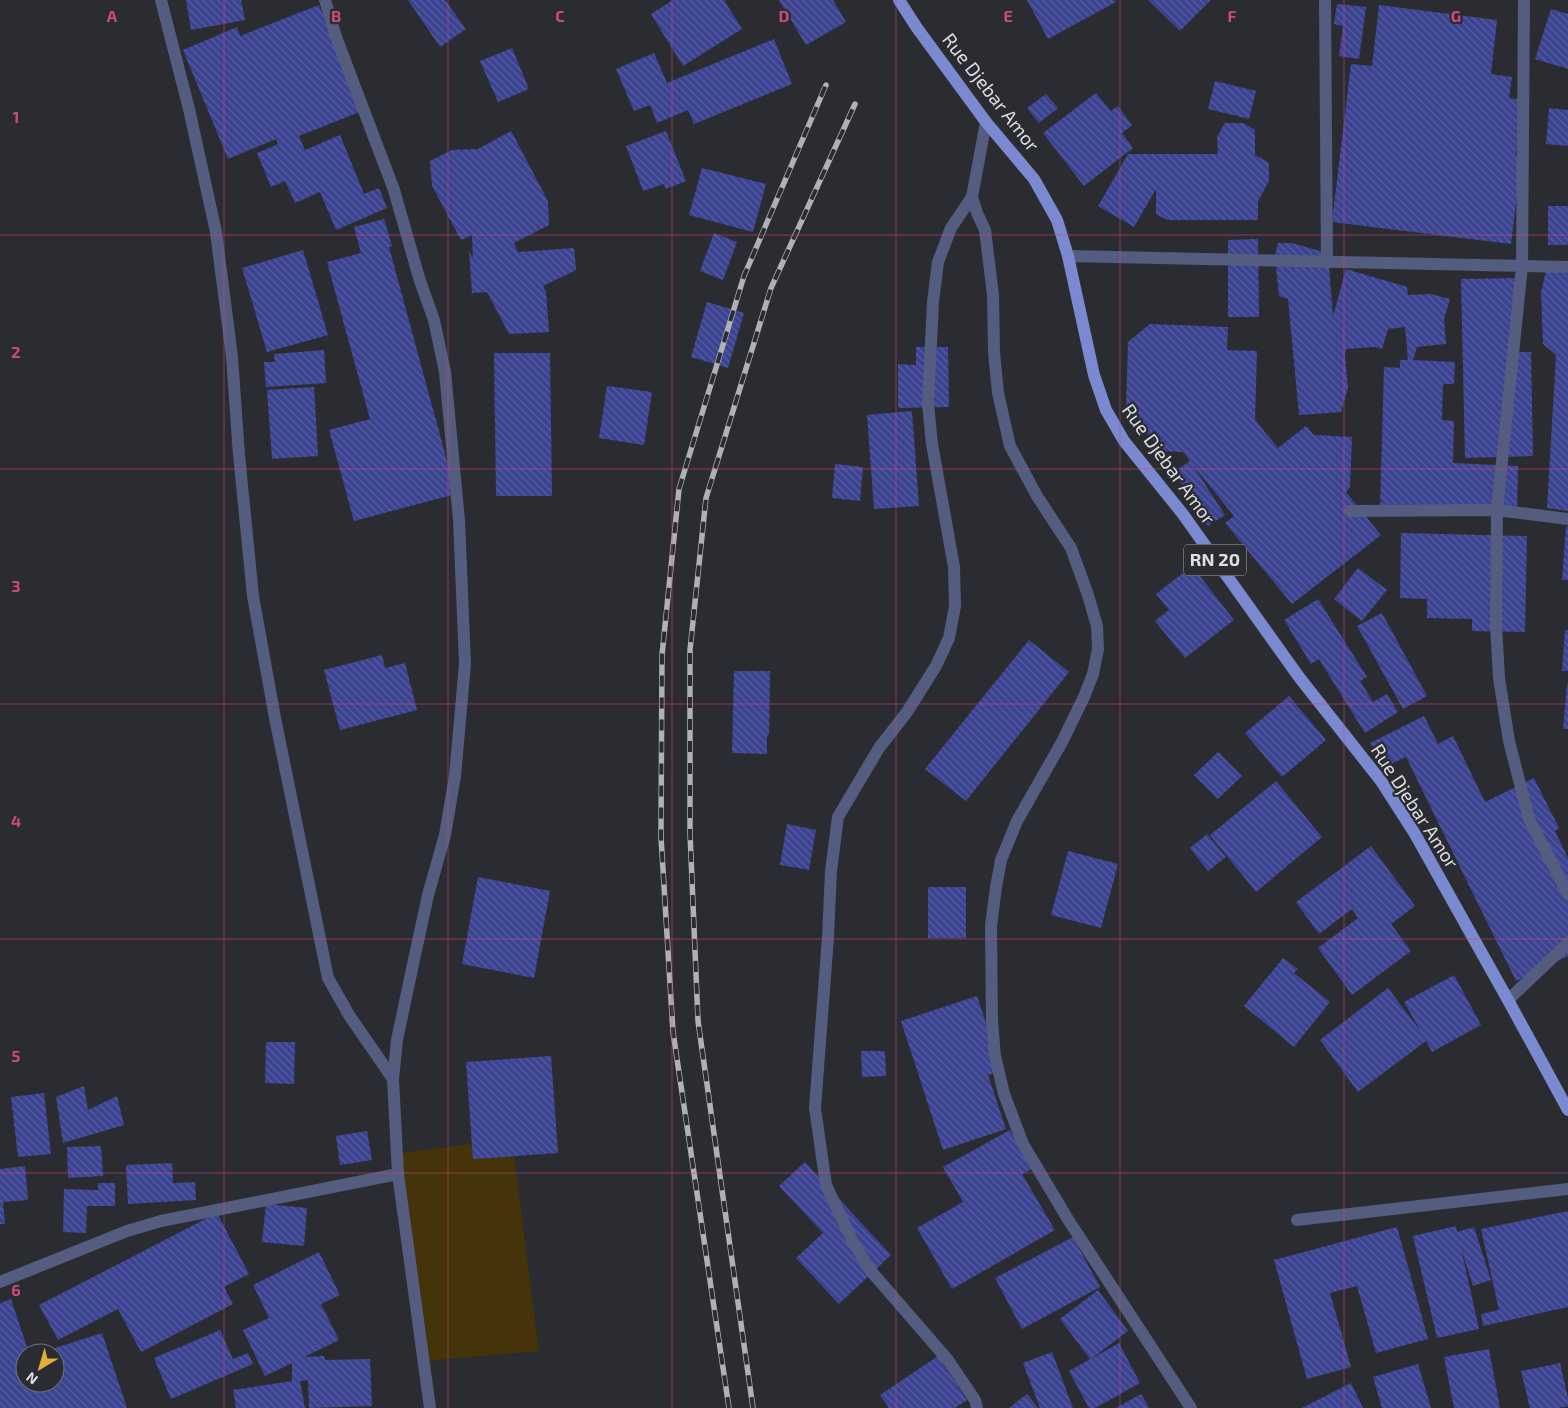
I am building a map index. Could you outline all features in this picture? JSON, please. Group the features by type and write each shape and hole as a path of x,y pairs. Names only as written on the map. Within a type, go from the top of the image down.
{"main road":[{"name":"Rue Djebar Amor","path":"899,0 917,28 986,122 1034,179 1057,220 1068,256 1094,375 1106,410 1124,441 1182,513 1330,719 1381,781 1415,834 1568,1110"}],"street":[{"path":"161,0 189,109 216,232 232,357 254,596 275,718 328,978 349,1015 393,1079"},
{"path":"325,0 336,36 394,190 420,281 434,320 445,372 459,520 465,664 455,776 445,836 428,895 397,1040 393,1079 398,1174 430,1408"},
{"path":"1325,0 1327,263"},
{"path":"1524,0 1522,266 1497,510 1497,643 1499,678 1509,741 1529,818 1568,894"},
{"path":"977,1408 975,1400 948,1360 870,1270 852,1240 826,1186 815,1108 831,871 838,817 853,789 936,666 949,638 955,606 954,567 932,444 928,404 933,302 938,262 951,228 972,197 986,122"},
{"path":"972,197 985,230 993,295 994,352 998,393 1010,446 1037,496 1071,548 1097,626 1098,649 1093,674 1084,697 1062,742 1017,821 1001,860 991,926 992,1021 995,1056 1004,1094 1024,1144 1069,1221 1191,1408"},
{"path":"1068,256 1568,267"},
{"path":"1350,512 1497,510 1568,519"},
{"path":"1508,1000 1568,943"},
{"path":"0,1282 127,1231 161,1221 398,1174"},
{"path":"1296,1220 1568,1189"}],"shaded area":[{"path":"512,1139 539,1351 426,1361 400,1153"}],"building":[{"path":"186,0 241,0 245,20 191,30"},
{"path":"408,0 445,0 466,29 440,47"},
{"path":"673,0 724,0 742,29 683,66 651,14"},
{"path":"779,0 833,0 846,22 806,45"},
{"path":"1027,0 1115,0 1116,2 1048,39"},
{"path":"1148,0 1211,0 1180,31"},
{"path":"1337,4 1366,7 1359,59 1339,56 1343,26 1334,24"},
{"path":"319,5 362,111 299,136 305,150 340,135 364,194 379,188 387,208 336,230 320,192 295,203 285,181 271,187 257,153 278,144 276,139 228,159 183,50 237,27 240,36"},
{"path":"1379,5 1497,20 1491,74 1512,77 1509,98 1522,100 1516,155 1522,155 1511,244 1332,222 1351,64 1372,66"},
{"path":"1551,9 1568,14 1568,69 1535,59"},
{"path":"774,39 792,84 694,124 688,110 657,123 650,105 634,111 616,69 654,53 667,83"},
{"path":"512,48 529,89 498,102 480,61"},
{"path":"1215,81 1256,91 1249,119 1208,109"},
{"path":"1096,93 1111,111 1118,106 1132,125 1122,133 1133,148 1084,186 1043,133"},
{"path":"1046,94 1058,108 1039,123 1027,108"},
{"path":"1549,108 1568,110 1568,146 1546,144"},
{"path":"1225,123 1243,123 1255,130 1255,155 1269,163 1269,181 1258,201 1258,220 1167,220 1156,214 1156,189 1134,227 1098,206 1128,154 1218,154 1217,137"},
{"path":"511,131 548,201 549,225 514,243 518,252 574,248 576,270 543,286 546,292 549,332 509,334 487,292 472,293 469,251 473,258 472,235 461,240 432,186 430,161 452,150 478,149"},
{"path":"666,131 686,181 666,189 664,184 643,191 626,146"},
{"path":"702,168 766,184 753,232 689,215"},
{"path":"1548,206 1568,206 1568,245 1548,245"},
{"path":"384,219 392,246 389,247 456,494 354,521 329,430 370,419 327,262 361,253 354,227"},
{"path":"714,233 737,242 723,280 700,271"},
{"path":"1258,239 1259,317 1228,317 1228,240"},
{"path":"1278,243 1291,243 1328,253 1333,316 1346,269 1407,287 1408,295 1431,294 1450,299 1444,319 1446,344 1417,347 1413,360 1455,362 1454,384 1443,384 1442,420 1454,421 1453,463 1518,466 1517,516 1380,511 1384,367 1400,368 1400,360 1408,360 1405,327 1388,329 1382,349 1375,347 1346,349 1348,388 1341,412 1299,415 1288,299 1279,296 1275,255"},
{"path":"303,250 328,335 267,352 242,268"},
{"path":"1546,271 1568,273 1568,511 1547,508 1556,355 1543,344 1541,293"},
{"path":"1516,278 1518,352 1531,352 1533,456 1465,458 1461,279"},
{"path":"707,302 744,313 728,368 691,357"},
{"path":"1150,324 1228,327 1227,350 1257,351 1255,420 1278,448 1306,426 1314,435 1352,437 1350,487 1346,492 1381,535 1292,604 1225,523 1234,516 1192,464 1225,515 1208,526 1174,472 1190,461 1183,452 1162,451 1126,407 1128,342"},
{"path":"916,347 948,347 949,407 898,408 898,364 916,365"},
{"path":"324,350 326,383 266,387 264,362 275,362 274,354"},
{"path":"494,353 550,353 552,496 496,496"},
{"path":"607,386 652,392 644,445 599,438"},
{"path":"314,387 318,456 272,459 267,390"},
{"path":"912,411 919,506 874,509 867,415"},
{"path":"835,464 863,467 860,501 832,498"},
{"path":"1566,526 1568,526 1568,580 1562,580"},
{"path":"1401,533 1527,536 1525,632 1472,631 1472,619 1427,618 1427,599 1400,598"},
{"path":"1192,566 1234,620 1185,658 1155,621 1169,610 1156,594"},
{"path":"1358,568 1387,590 1362,621 1334,599"},
{"path":"1318,599 1367,677 1360,681 1373,702 1387,694 1398,712 1365,733 1319,659 1311,664 1284,620"},
{"path":"1382,613 1427,696 1403,709 1357,626"},
{"path":"1565,630 1568,630 1568,671 1562,671"},
{"path":"1029,640 1069,672 966,801 925,769"},
{"path":"382,655 385,668 405,663 417,710 340,730 324,670"},
{"path":"734,671 770,671 767,754 732,753"},
{"path":"1567,684 1568,729 1563,729"},
{"path":"1289,696 1326,740 1282,777 1245,733"},
{"path":"1424,716 1438,744 1453,736 1485,802 1534,778 1559,828 1555,831 1568,858 1568,956 1516,981 1406,757 1382,768 1370,743"},
{"path":"1218,752 1242,776 1218,799 1194,775"},
{"path":"1276,781 1322,837 1256,892 1210,835"},
{"path":"787,824 816,830 809,870 780,865"},
{"path":"1207,834 1226,857 1208,871 1190,848"},
{"path":"1371,846 1415,906 1391,924 1411,951 1352,995 1318,948 1358,918 1352,909 1319,934 1296,902"},
{"path":"1068,851 1118,864 1101,928 1051,915"},
{"path":"478,877 550,891 534,978 462,964"},
{"path":"928,887 966,887 966,938 928,938"},
{"path":"1283,958 1298,969 1294,973 1330,1002 1294,1047 1244,1006"},
{"path":"1454,975 1481,1025 1432,1052 1426,1041 1358,1092 1320,1040 1388,988 1421,1032 1404,1002"},
{"path":"977,996 1002,1070 988,1075 1006,1129 943,1150 901,1021"},
{"path":"266,1042 295,1042 294,1084 265,1083"},
{"path":"861,1051 885,1051 886,1076 862,1077"},
{"path":"551,1056 558,1153 473,1159 466,1062"},
{"path":"84,1086 88,1110 117,1096 124,1125 63,1143 56,1097"},
{"path":"44,1093 51,1154 18,1157 11,1097"},
{"path":"1010,1130 1032,1169 1022,1174 1055,1230 952,1289 917,1228 963,1202 943,1167"},
{"path":"367,1131 372,1160 340,1165 336,1136"},
{"path":"101,1146 103,1176 68,1178 67,1147"},
{"path":"805,1162 891,1255 839,1304 796,1258 823,1233 779,1186"},
{"path":"172,1163 173,1183 195,1182 196,1200 128,1204 126,1165"},
{"path":"25,1166 28,1200 3,1202 5,1224 0,1224 0,1169"},
{"path":"98,1183 115,1183 115,1206 87,1206 86,1233 63,1232 64,1189 98,1190"},
{"path":"266,1204 307,1208 304,1246 262,1242"},
{"path":"1568,1211 1568,1307 1483,1326 1481,1314 1499,1310 1481,1229"},
{"path":"217,1213 249,1274 224,1287 233,1304 141,1352 118,1309 58,1340 39,1305"},
{"path":"1456,1226 1457,1232 1474,1227 1491,1280 1473,1286 1461,1248 1479,1329 1437,1338 1413,1236"},
{"path":"1397,1227 1428,1339 1376,1353 1357,1286 1330,1293 1351,1367 1307,1379 1274,1260"},
{"path":"1073,1237 1100,1287 1022,1329 995,1278"},
{"path":"319,1252 340,1295 321,1304 339,1340 304,1357 324,1356 325,1360 370,1359 372,1406 309,1408 308,1380 300,1381 305,1408 236,1408 233,1390 292,1381 292,1363 265,1376 243,1330 269,1318 253,1285"},
{"path":"1098,1290 1128,1331 1091,1359 1119,1343 1140,1383 1095,1408 1089,1408 1069,1371 1090,1359 1060,1319"},
{"path":"11,1299 26,1343 15,1343 15,1393 65,1393 65,1345 102,1333 127,1408 0,1408 0,1303"},
{"path":"220,1330 233,1359 248,1353 253,1364 171,1399 154,1358"},
{"path":"1489,1349 1500,1408 1454,1408 1444,1357"},
{"path":"1052,1352 1073,1408 1040,1408 1023,1363"},
{"path":"938,1356 967,1400 955,1408 889,1408 880,1395"},
{"path":"1560,1363 1568,1406 1559,1408 1530,1408 1521,1371"},
{"path":"1418,1364 1431,1408 1382,1408 1373,1377"},
{"path":"1351,1383 1363,1408 1302,1408"},
{"path":"1027,1394 1038,1408 1009,1408"},
{"path":"1141,1394 1149,1408 1116,1408"}],"railway":[{"path":"729,1408 673,1032 661,837 662,655 679,489 744,276 826,85"},
{"path":"753,1408 698,1021 690,833 690,650 706,498 771,288 855,104"}]}
